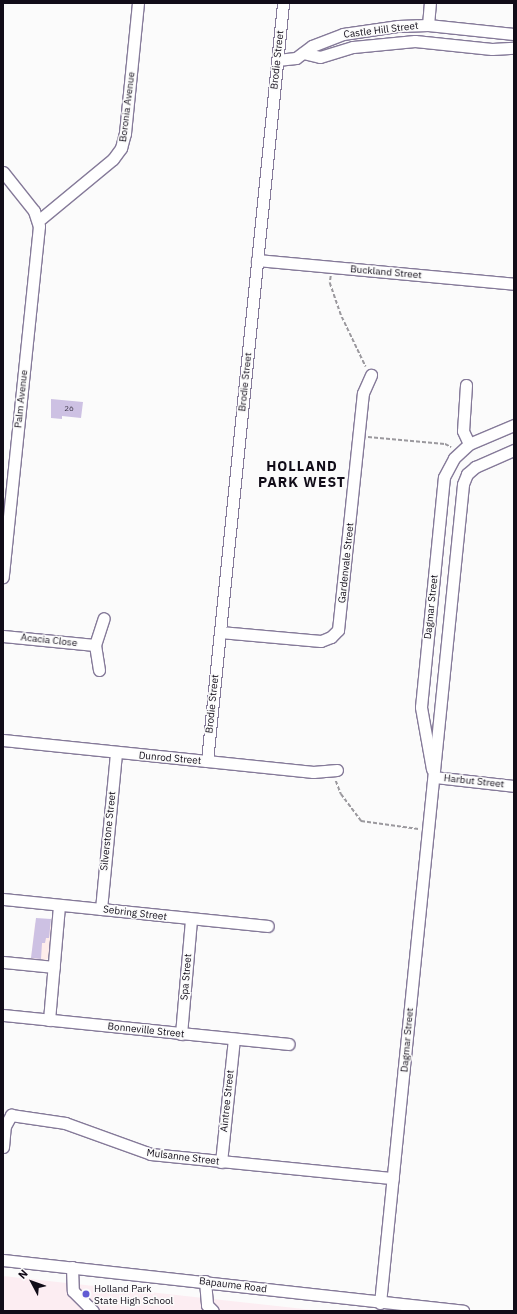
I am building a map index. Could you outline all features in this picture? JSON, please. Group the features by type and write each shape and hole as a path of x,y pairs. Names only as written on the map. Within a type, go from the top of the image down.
{"street":[{"name":"Boronia Avenue","path":"38,221 113,159 121,148 125,133 138,3"},
{"name":"Brodie Street","path":"206,761 283,3"},
{"path":"428,25 430,3"},
{"name":"Castle Hill Street","path":"277,60 294,58 312,46 343,34 398,26 428,25 514,34"},
{"path":"303,52 322,57 353,47 415,41 514,48"},
{"path":"3,172 30,206 38,221"},
{"name":"Palm Avenue","path":"3,577 38,221"},
{"name":"Buckland Street","path":"257,260 514,284"},
{"name":"Gardenvale Street","path":"220,632 318,641 327,639 336,632 340,624 363,393 370,375"},
{"path":"466,385 463,431 469,444"},
{"name":"Dagmar Street","path":"434,777 421,721 421,701 443,480 449,466 458,454 469,444 514,425"},
{"name":"Dagmar Street","path":"380,1302 430,830 463,484 467,474 477,466 514,450"},
{"path":"99,670 95,645 104,618"},
{"name":"Acacia Close","path":"3,636 95,645"},
{"name":"Dunrod Street","path":"3,740 116,753 313,772 333,770"},
{"name":"Silverstone Street","path":"101,909 116,753"},
{"name":"Harbut Street","path":"434,777 514,786"},
{"name":"Sebring Street","path":"3,898 268,926"},
{"path":"49,1020 59,905"},
{"name":"Spa Street","path":"181,1034 191,919"},
{"path":"3,962 54,967"},
{"name":"Bonneville Street","path":"3,1015 289,1044"},
{"name":"Aintree Street","path":"221,1162 234,1039"},
{"name":"Mulsanne Street","path":"3,1147 5,1126 11,1115 65,1123 147,1154 394,1178"},
{"name":"Bapaume Road","path":"3,1260 205,1281 463,1311"},
{"path":"72,1267 73,1291 93,1311"},
{"path":"205,1281 207,1305 213,1311"}],"path":[{"path":"332,267 330,283 370,375"},
{"path":"359,437 445,444 458,454"},
{"path":"333,770 341,794 361,821 430,830"}],"shaded area":[{"path":"35,923 54,925 50,956 46,960 31,959"},
{"name":"Holland Park State High School","path":"3,1276 322,1311 3,1311"}],"building":[{"path":"51,399 83,402 81,418 62,416 62,419 51,418"},
{"path":"36,918 51,919 49,938 46,938 45,943 42,943 41,959 31,958"}],"place":[{"name":"Holland Park State High School","path":"86,1294"}],"district":[{"name":"HOLLAND PARK WEST","path":"302,474"}]}
